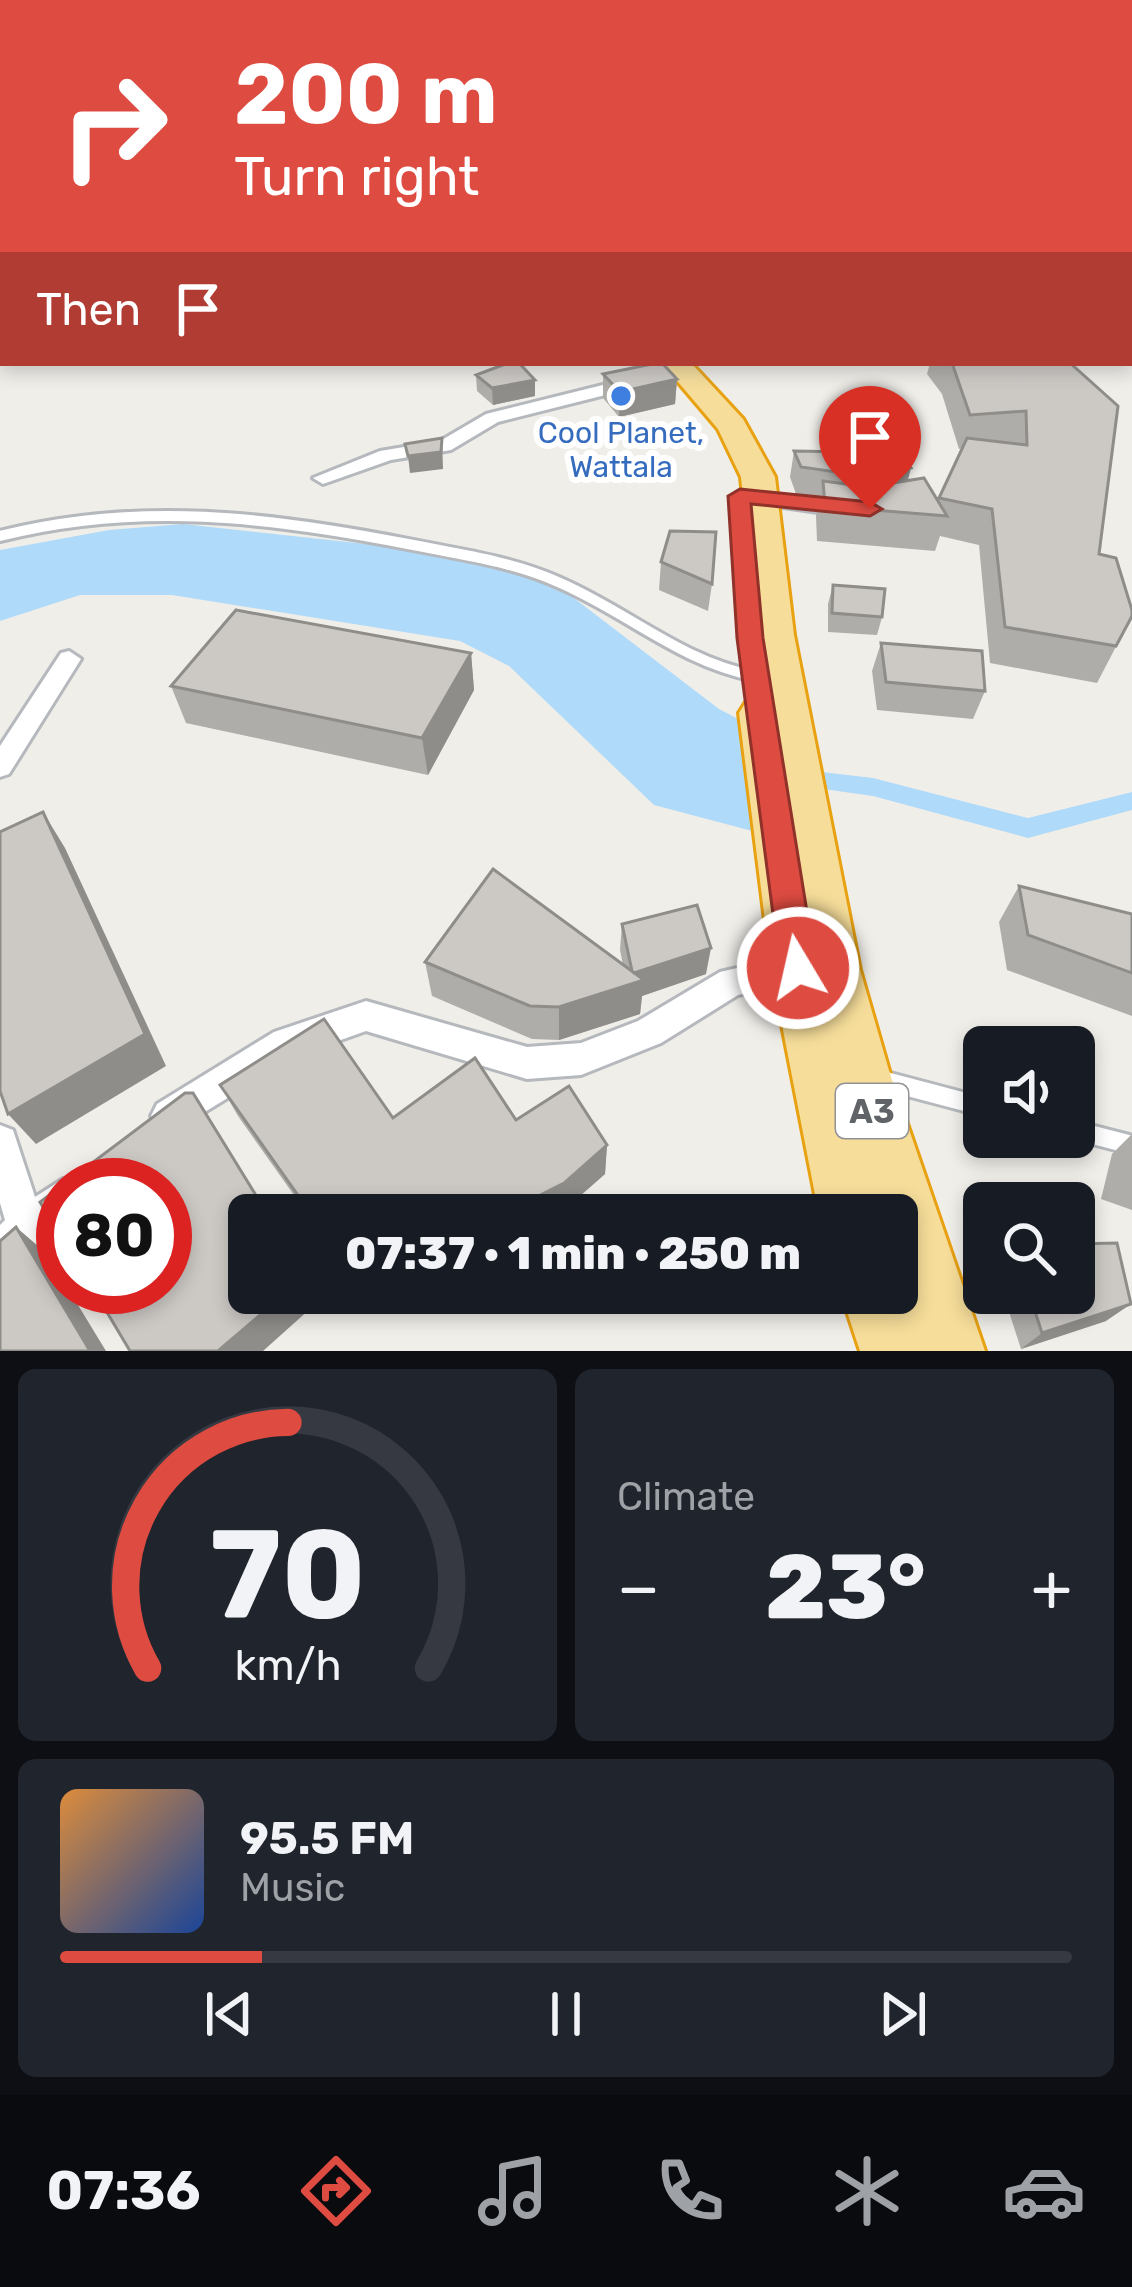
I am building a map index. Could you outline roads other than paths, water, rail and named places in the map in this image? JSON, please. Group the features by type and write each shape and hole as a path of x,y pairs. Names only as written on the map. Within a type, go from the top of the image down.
{"highway":[{"name":"A3","path":"667,371 742,441 774,635 777,725 798,864 798,968 847,1194"},
{"name":"A3","path":"751,497 755,676 777,725"},
{"name":"A3","path":"798,864 949,1351"},
{"path":"883,1314 896,1351"}],"street":[{"path":"322,478 387,454 445,446 492,418 667,371"},
{"path":"0,767 69,659"},
{"path":"149,1132 286,1043 366,1016 527,1063 581,1059 649,1032 731,982 798,968"},
{"path":"0,1143 13,1238"}],"lane":[{"path":"751,497 852,509"},
{"path":"0,536 46,522 108,513 254,515 535,572 588,594 621,621 692,661 755,676"},
{"path":"860,1074 963,1101"},
{"path":"1095,1135 1132,1145"}],"water":[{"path":"183,524 448,553 549,579 719,709 744,722 756,832 654,805 509,666 460,641 172,595 80,595 0,621 0,550 109,530"}],"waterway":[{"path":"796,778 873,787 1028,828 1132,801"}],"place":[{"name":"Cool Planet, Wattala","path":"621,396"}]}
